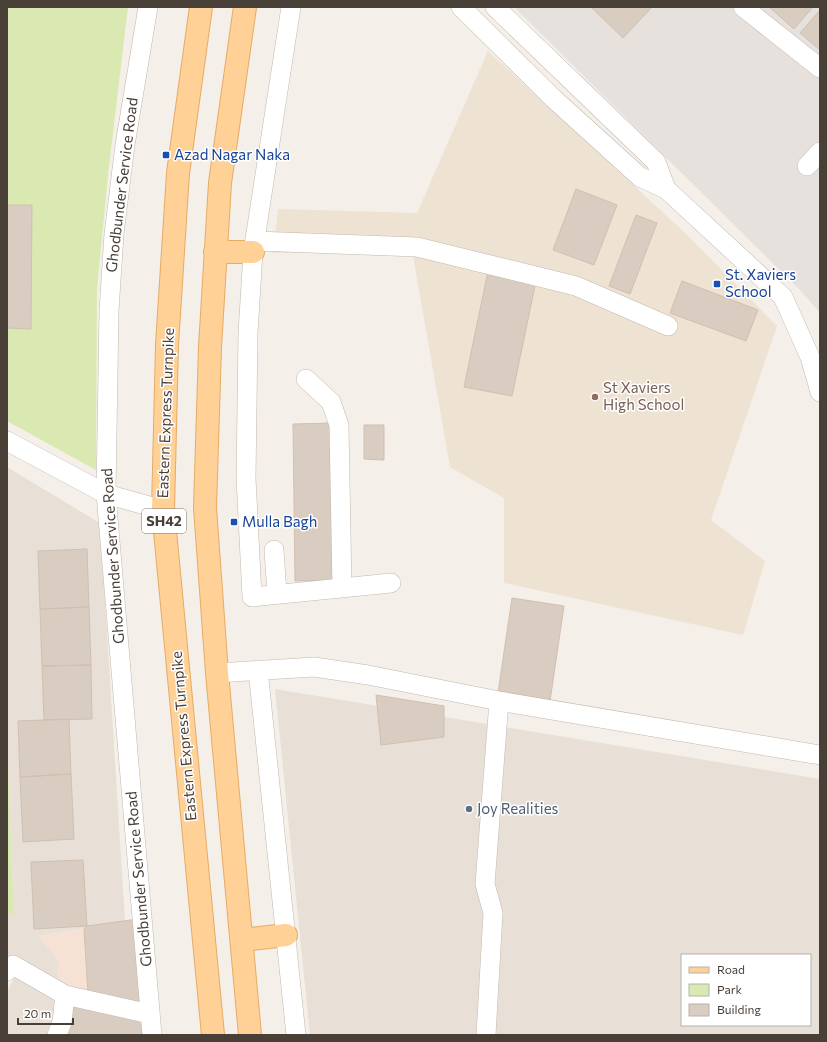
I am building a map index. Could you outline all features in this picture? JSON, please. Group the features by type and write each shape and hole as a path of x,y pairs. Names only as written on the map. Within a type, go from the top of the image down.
{"main road":[{"name":"Eastern Express Turnpike","path":"201,7 178,173 167,345 163,510 213,1035"},
{"name":"SH42","path":"245,7 220,183 210,347 205,508 217,673 250,1035"},
{"path":"215,252 254,246"},
{"path":"242,940 286,935"}],"street":[{"name":"Ghodbunder Service Road","path":"148,7 125,145 114,234 109,311 106,494 152,1035"},
{"path":"291,7 254,246 248,333 246,478 252,596 391,584"},
{"path":"461,7 554,99 640,178 666,189 783,297 810,357 820,392"},
{"path":"495,7 617,122 656,162 666,189"},
{"path":"743,7 820,68"},
{"path":"582,124 598,105"},
{"path":"600,140 617,122"},
{"path":"807,166 820,152"},
{"path":"254,246 417,247 576,286 668,326"},
{"path":"306,379 331,402 339,425 342,588"},
{"path":"7,441 106,494 163,510"},
{"path":"274,550 277,594"},
{"path":"217,673 314,667 368,675 499,701 820,755"},
{"path":"258,670 296,1035"},
{"path":"486,1035 493,913 485,884 499,701"},
{"path":"7,971 13,965 65,995 150,1014"},
{"path":"57,1035 62,1022 65,995"}],"shaded area":[{"path":"514,7 820,7 820,313 801,291"},
{"name":"St Xaviers High School","path":"488,51 683,231 777,326 711,520 765,561 743,635 504,583 504,498 450,467 412,250 273,253 278,209 417,213"},
{"path":"7,467 100,523 125,921 39,936 58,960 57,1009 50,1035 7,1035 7,992 16,974 7,970 7,913 14,914 7,740"},
{"path":"275,689 820,779 820,1035 310,1035"},
{"path":"125,921 138,1035 57,1009 58,960 39,936"}],"green space":[{"path":"7,7 128,7 108,175 97,289 96,470 7,421"},
{"path":"7,740 14,915 7,913"}],"building":[{"path":"591,7 652,7 623,38"},
{"path":"769,7 813,7 794,29"},
{"path":"820,10 820,50 800,33"},
{"path":"576,189 617,205 594,265 553,250"},
{"path":"7,205 32,205 31,329 7,328"},
{"path":"636,215 657,223 630,294 609,286"},
{"path":"488,271 536,281 512,396 464,387"},
{"path":"682,281 758,310 746,341 670,313"},
{"path":"333,423 335,580 295,581 293,424"},
{"path":"364,425 384,425 384,460 364,459"},
{"path":"87,549 89,607 40,609 38,551"},
{"path":"512,598 564,606 550,701 498,693"},
{"path":"89,607 91,665 42,666 40,609"},
{"path":"91,665 92,719 44,720 42,666"},
{"path":"376,695 444,706 444,737 381,745"},
{"path":"69,719 71,774 20,777 18,721"},
{"path":"71,774 74,839 23,842 20,777"},
{"path":"83,860 87,926 34,929 31,862"},
{"path":"138,919 143,1010 88,993 84,929 87,926"},
{"path":"75,1001 147,1015 141,1035 67,1035"}],"place":[{"name":"Azad Nagar Naka","path":"166,155"},
{"name":"St. Xaviers School","path":"717,284"},
{"name":"St Xaviers High School","path":"595,397"},
{"name":"Mulla Bagh","path":"234,522"},
{"name":"Joy Realities","path":"469,809"}]}
